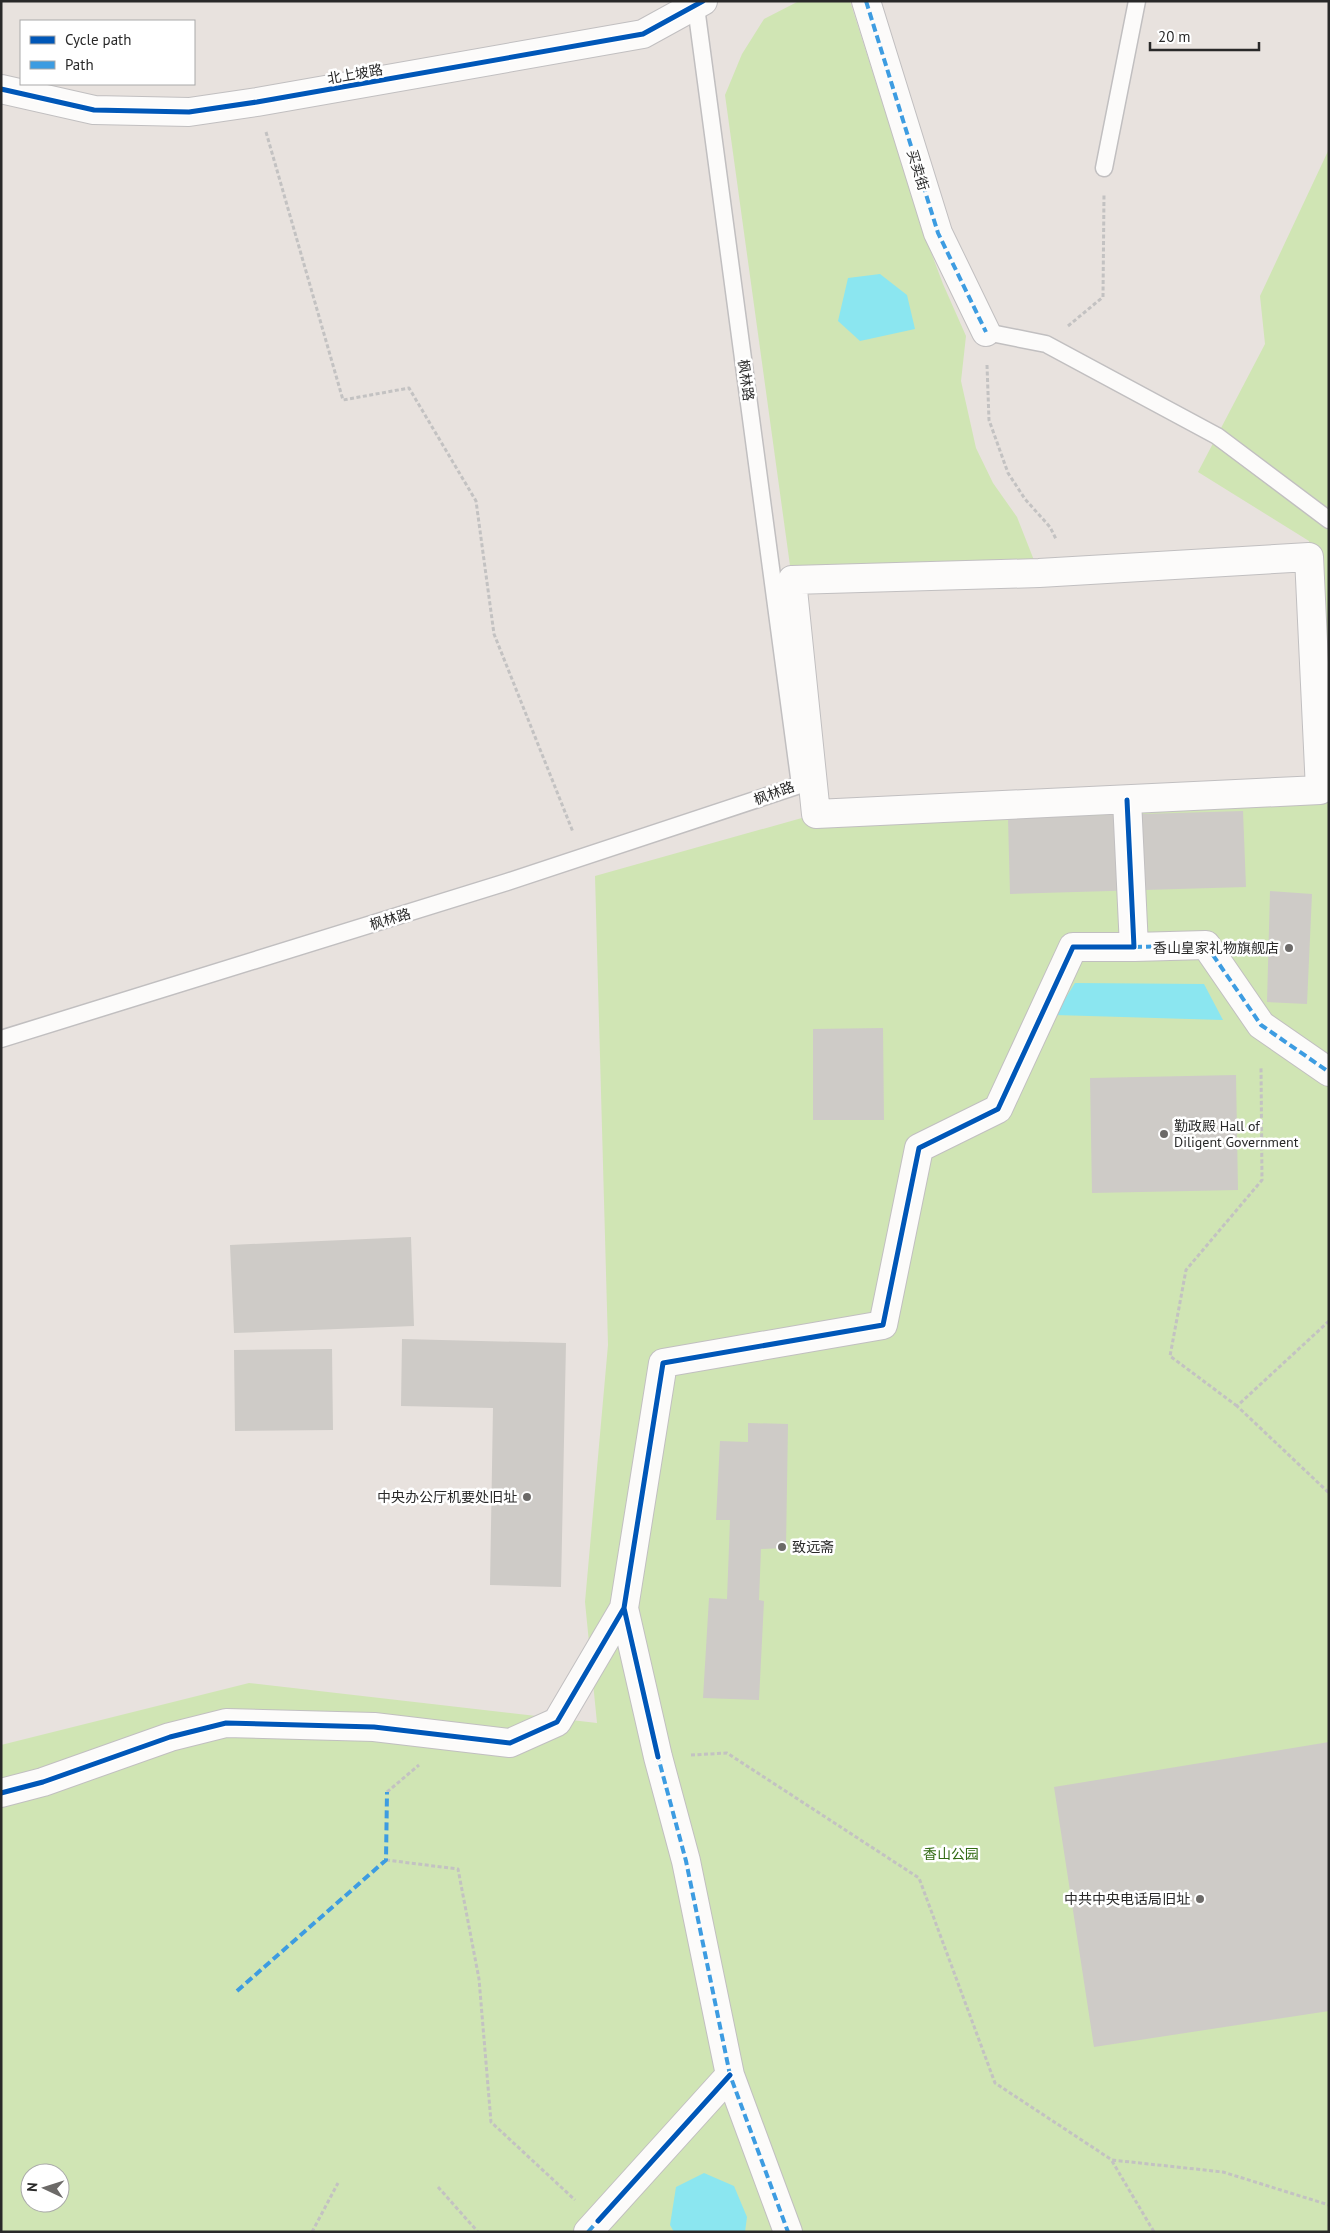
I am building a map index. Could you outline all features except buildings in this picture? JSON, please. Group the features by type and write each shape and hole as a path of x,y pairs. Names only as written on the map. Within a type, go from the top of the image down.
{"street":[{"name":"买卖街","path":"866,1 938,232 986,332"},
{"name":"北上坡路","path":"1,89 94,110 189,112 257,102 643,34 700,4"},
{"path":"1309,556 1320,790 816,814 792,580 1073,571 1309,556"},
{"path":"1127,800 1134,947"},
{"path":"1,1793 43,1782 170,1737 226,1724 374,1727 510,1743 557,1722 624,1608 663,1363 883,1325 919,1148 998,1109 1073,947 1206,945 1261,1025 1329,1072"},
{"path":"624,1608 658,1757 686,1861 730,2075 788,2232"},
{"path":"593,2226 730,2075"}],"lane":[{"path":"1104,168 1136,1"},
{"name":"枫林路","path":"1,1039 507,882 800,785 700,4"},
{"path":"986,332 1046,344 1217,436 1329,520"}],"path":[{"path":"257,102 343,400 409,388 476,501 494,634 573,832"},
{"path":"1046,344 1103,297 1104,168"},
{"path":"986,332 989,420 1008,473 1025,499 1050,527 1073,571"},
{"path":"1261,1025 1262,1180 1186,1270 1170,1356 1237,1406 1329,1493"},
{"path":"1237,1406 1329,1321"},
{"path":"658,1757 727,1753 919,1878 995,2083 1112,2160 1154,2232"},
{"path":"386,1860 458,1870 480,1979 491,2122 593,2226"},
{"path":"1112,2160 1223,2172 1329,2205"},
{"path":"312,2232 338,2183"},
{"path":"438,2187 478,2232"}],"green space":[{"path":"799,1 850,1 923,231 943,284 966,336 961,381 976,448 993,483 1017,517 1039,573 792,580 725,95 742,54 764,19"},
{"name":"香山公园","path":"1329,149 1329,2232 1,2232 1,1745 249,1683 597,1723 585,1602 608,1345 595,876 816,814 1320,790 1309,541 1198,472 1265,344 1260,296"}],"water":[{"path":"880,274 907,295 915,329 860,341 838,321 848,278"},
{"path":"1075,983 1204,984 1223,1020 1055,1015"},
{"path":"704,2173 734,2186 747,2217 745,2232 674,2232 670,2225 676,2187"}],"marked path":[{"path":"866,1 938,233 986,332"},
{"path":"1134,947 1206,945 1261,1025 1329,1072"},
{"path":"657,1753 686,1861 730,2075 788,2232"},
{"path":"237,1991 386,1860 387,1792"},
{"path":"588,2232 601,2217"}],"cycle path":[{"path":"1,89 94,110 189,112 257,102 643,34 703,1"},
{"path":"658,1757 624,1608 663,1363 883,1325 919,1148 998,1109 1073,947 1134,947 1127,800"},
{"path":"1,1793 43,1782 170,1737 226,1723 374,1727 510,1743 557,1722 624,1608"},
{"path":"598,2221 730,2075"}],"place":[{"name":"香山皇家礼物旗舰店","path":"1289,948"},
{"name":"勤政殿 Hall of Diligent Government","path":"1164,1134"},
{"name":"中央办公厅机要处旧址","path":"527,1497"},
{"name":"致远斋","path":"782,1547"},
{"name":"中共中央电话局旧址","path":"1200,1899"}]}
